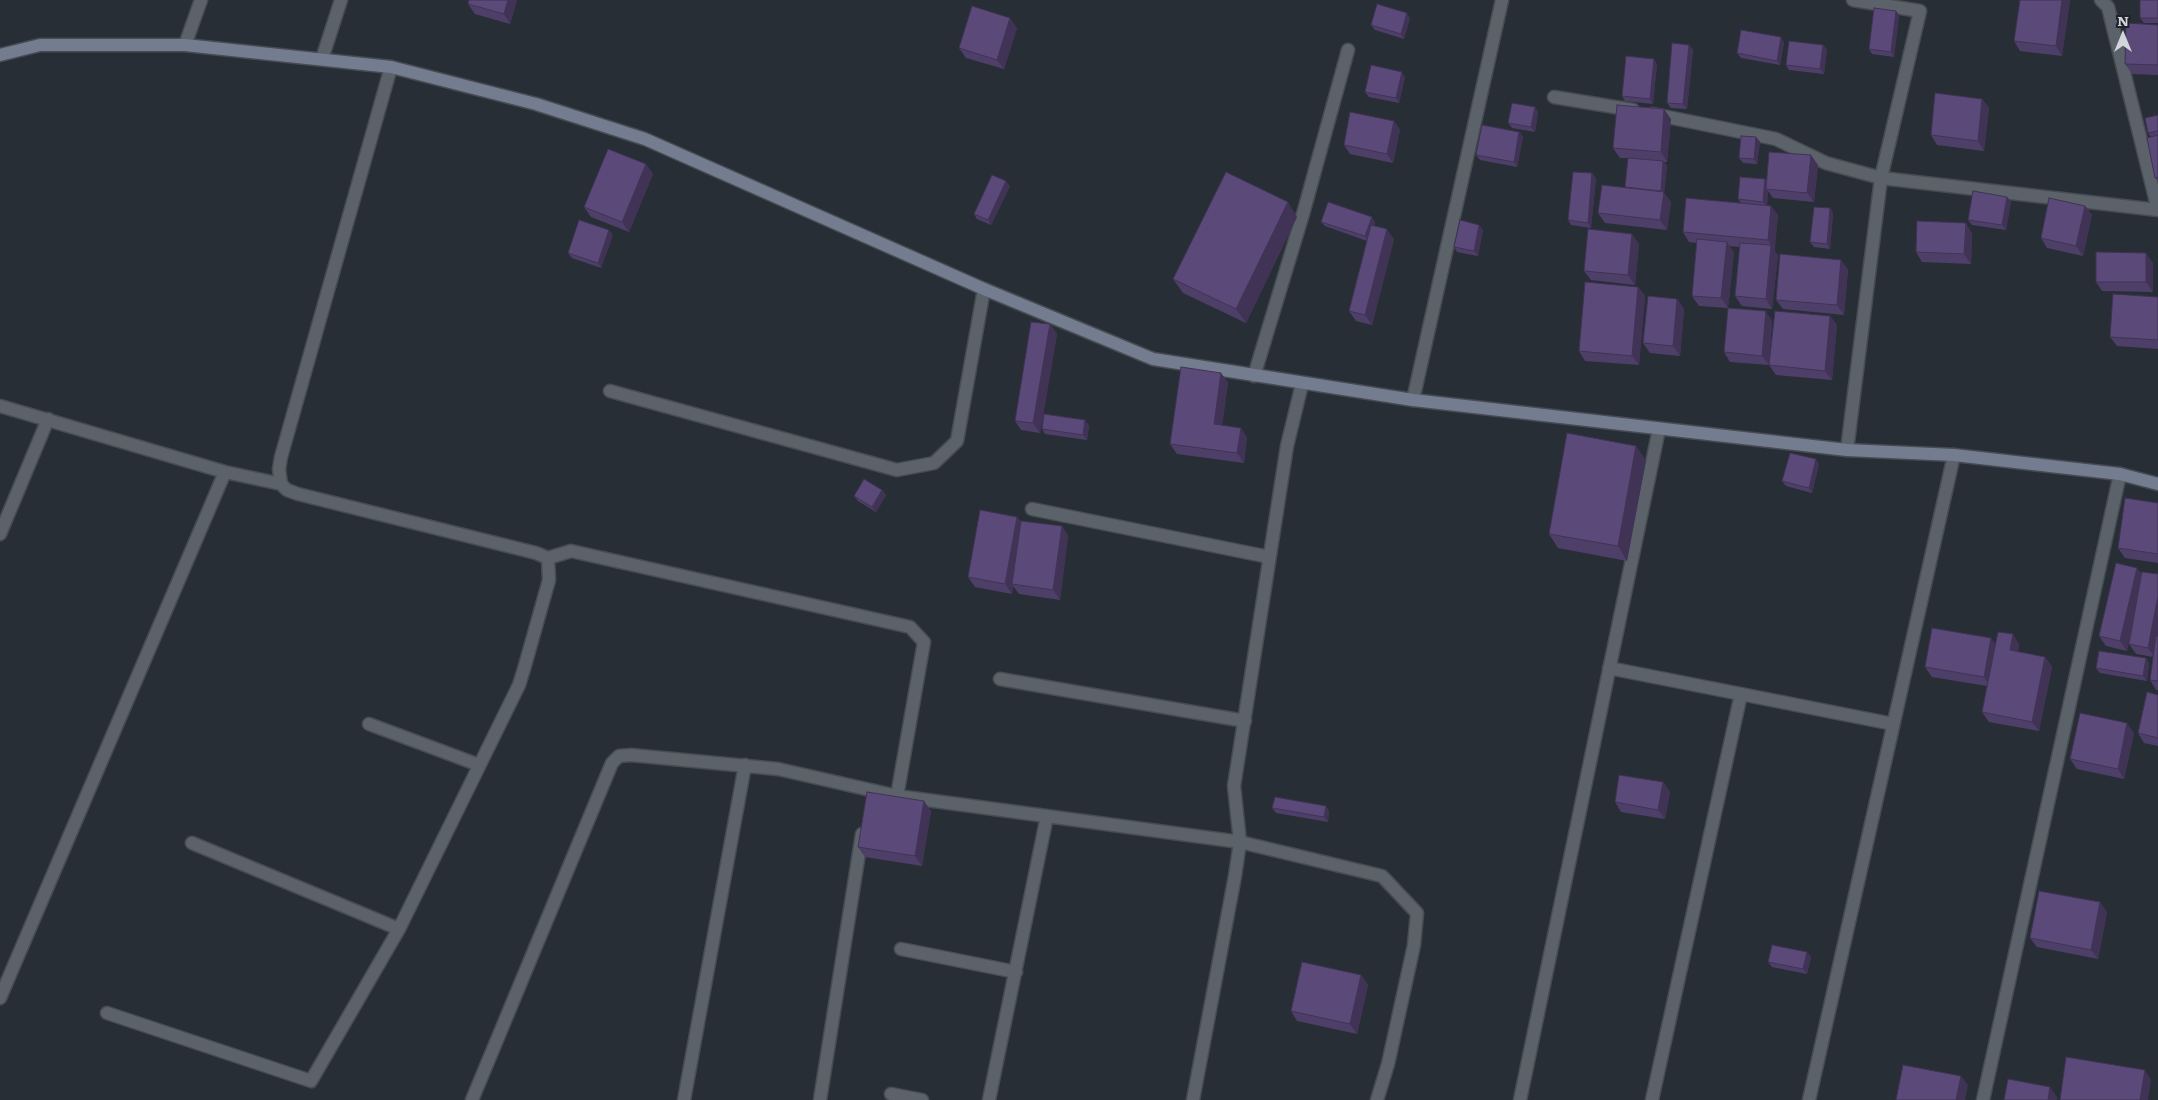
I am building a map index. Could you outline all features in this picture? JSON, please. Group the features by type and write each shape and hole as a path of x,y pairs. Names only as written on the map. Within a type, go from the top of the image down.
{"main road":[{"path":"0,55 40,45 185,45 391,67 536,104 645,138 984,289 1153,359 1413,400 1847,450 1954,455 2120,474 2158,484"}],"street":[{"path":"185,45 201,0"},
{"path":"322,60 341,0"},
{"path":"1413,400 1502,0"},
{"path":"1847,450 1881,178 1920,5 1853,0"},
{"path":"1554,97 1681,119 1776,139 1826,163 1881,178 2158,210 2108,7 2101,0"},
{"path":"1254,376 1303,214 1348,50"},
{"path":"281,484 279,469 281,457 391,67"},
{"path":"610,391 897,470 934,463 957,441 984,289"},
{"path":"1193,1100 1240,842 1234,786 1287,446 1302,384"},
{"path":"0,406 225,472 281,484 287,490 298,494 536,553 548,558 571,551 910,627 924,642 897,796"},
{"path":"0,534 48,419"},
{"path":"1520,1100 1659,429"},
{"path":"1809,1100 1954,455"},
{"path":"0,998 225,472"},
{"path":"1983,1100 2120,474"},
{"path":"1032,509 1269,557"},
{"path":"107,1013 311,1081 399,929 519,685 549,580 548,558"},
{"path":"1609,668 1893,724"},
{"path":"1000,679 1245,721"},
{"path":"1652,1100 1741,694"},
{"path":"368,724 479,766"},
{"path":"472,1100 612,763 619,756 631,755 778,769 868,794 897,796 1240,842 1382,876 1417,913 1414,945 1388,1064 1377,1100"},
{"path":"684,1100 745,766"},
{"path":"989,1100 1047,816"},
{"path":"820,1100 864,819"},
{"path":"192,843 399,929"},
{"path":"901,949 1016,972"},
{"path":"891,1094 922,1100"}],"building":[{"path":"469,0 508,0 504,14 468,4"},
{"path":"2020,0 2062,0 2056,46 2014,41"},
{"path":"2140,0 2158,0 2158,18 2140,18"},
{"path":"1377,4 1407,13 1401,34 1371,25"},
{"path":"972,6 1010,18 997,60 959,48"},
{"path":"1874,8 1896,11 1891,52 1869,49"},
{"path":"2126,23 2158,25 2158,65 2125,64"},
{"path":"1741,30 1781,37 1777,61 1737,53"},
{"path":"1789,41 1823,45 1820,69 1786,65"},
{"path":"1672,43 1689,45 1683,104 1667,103"},
{"path":"1626,56 1654,59 1650,99 1622,96"},
{"path":"1371,65 1402,72 1396,98 1365,92"},
{"path":"1935,93 1982,99 1978,141 1931,135"},
{"path":"1512,103 1535,107 1531,127 1508,123"},
{"path":"1617,105 1664,109 1661,152 1613,148"},
{"path":"1350,112 1394,121 1387,154 1344,145"},
{"path":"2158,115 2158,131 2148,133 2145,118"},
{"path":"1482,125 1519,132 1514,162 1476,155"},
{"path":"2158,135 2158,177 2155,178 2147,138"},
{"path":"1741,136 1756,137 1754,159 1739,158"},
{"path":"608,149 646,164 622,222 584,207"},
{"path":"1769,152 1811,155 1807,193 1766,189"},
{"path":"1628,158 1663,161 1661,191 1625,187"},
{"path":"1226,172 1288,202 1236,309 1173,279"},
{"path":"1573,172 1592,173 1588,223 1568,220"},
{"path":"992,175 1006,181 988,220 974,214"},
{"path":"1740,177 1765,179 1763,202 1738,199"},
{"path":"1602,185 1664,192 1660,220 1598,213"},
{"path":"1973,191 2007,197 2002,225 1968,220"},
{"path":"1686,198 1771,206 1768,240 1683,232"},
{"path":"2049,198 2085,206 2076,246 2041,238"},
{"path":"1328,202 1372,217 1365,236 1321,222"},
{"path":"1814,207 1830,208 1827,244 1810,242"},
{"path":"579,220 609,230 598,263 568,253"},
{"path":"1460,220 1479,225 1474,251 1454,247"},
{"path":"1917,221 1966,223 1964,254 1916,252"},
{"path":"1371,225 1387,229 1365,315 1349,311"},
{"path":"1588,229 1632,234 1628,275 1584,271"},
{"path":"1697,239 1727,242 1721,298 1692,296"},
{"path":"1740,243 1771,245 1766,299 1735,296"},
{"path":"2096,252 2146,253 2146,282 2096,282"},
{"path":"1780,254 1841,260 1837,305 1776,300"},
{"path":"1585,282 1638,287 1632,356 1579,351"},
{"path":"2113,294 2158,297 2158,340 2110,337"},
{"path":"1648,296 1677,299 1673,346 1643,343"},
{"path":"1728,308 1766,311 1762,356 1724,352"},
{"path":"1775,311 1830,316 1825,371 1769,365"},
{"path":"1031,322 1050,324 1033,423 1015,421"},
{"path":"1181,367 1221,373 1214,424 1241,428 1237,453 1170,444"},
{"path":"1044,414 1085,420 1083,435 1042,429"},
{"path":"1567,433 1636,446 1618,546 1549,534"},
{"path":"1790,453 1816,459 1809,488 1782,481"},
{"path":"864,479 882,490 872,507 854,496"},
{"path":"2125,498 2158,503 2158,554 2118,548"},
{"path":"980,510 1017,517 1005,584 968,577"},
{"path":"1021,521 1062,526 1053,590 1012,584"},
{"path":"2116,563 2137,568 2120,641 2099,636"},
{"path":"2142,572 2158,574 2158,596 2148,648 2129,644"},
{"path":"1932,628 1991,638 1984,677 1925,667"},
{"path":"1998,632 2013,634 2010,650 2045,657 2032,722 1982,712"},
{"path":"2156,636 2158,636 2158,681 2150,680"},
{"path":"2099,651 2146,658 2143,676 2096,668"},
{"path":"2147,692 2158,695 2158,738 2138,733"},
{"path":"2080,713 2127,723 2118,769 2070,759"},
{"path":"1619,775 1663,782 1658,810 1615,802"},
{"path":"867,792 924,801 915,856 858,847"},
{"path":"1275,797 1326,806 1324,817 1272,808"},
{"path":"2039,891 2100,902 2091,950 2030,938"},
{"path":"1772,945 1807,952 1803,969 1768,962"},
{"path":"1302,962 1361,975 1350,1024 1291,1011"},
{"path":"2066,1057 2145,1070 2140,1100 2060,1100"},
{"path":"1903,1065 1961,1076 1956,1100 1896,1100"},
{"path":"2008,1079 2050,1087 2048,1100 2004,1100"}]}
